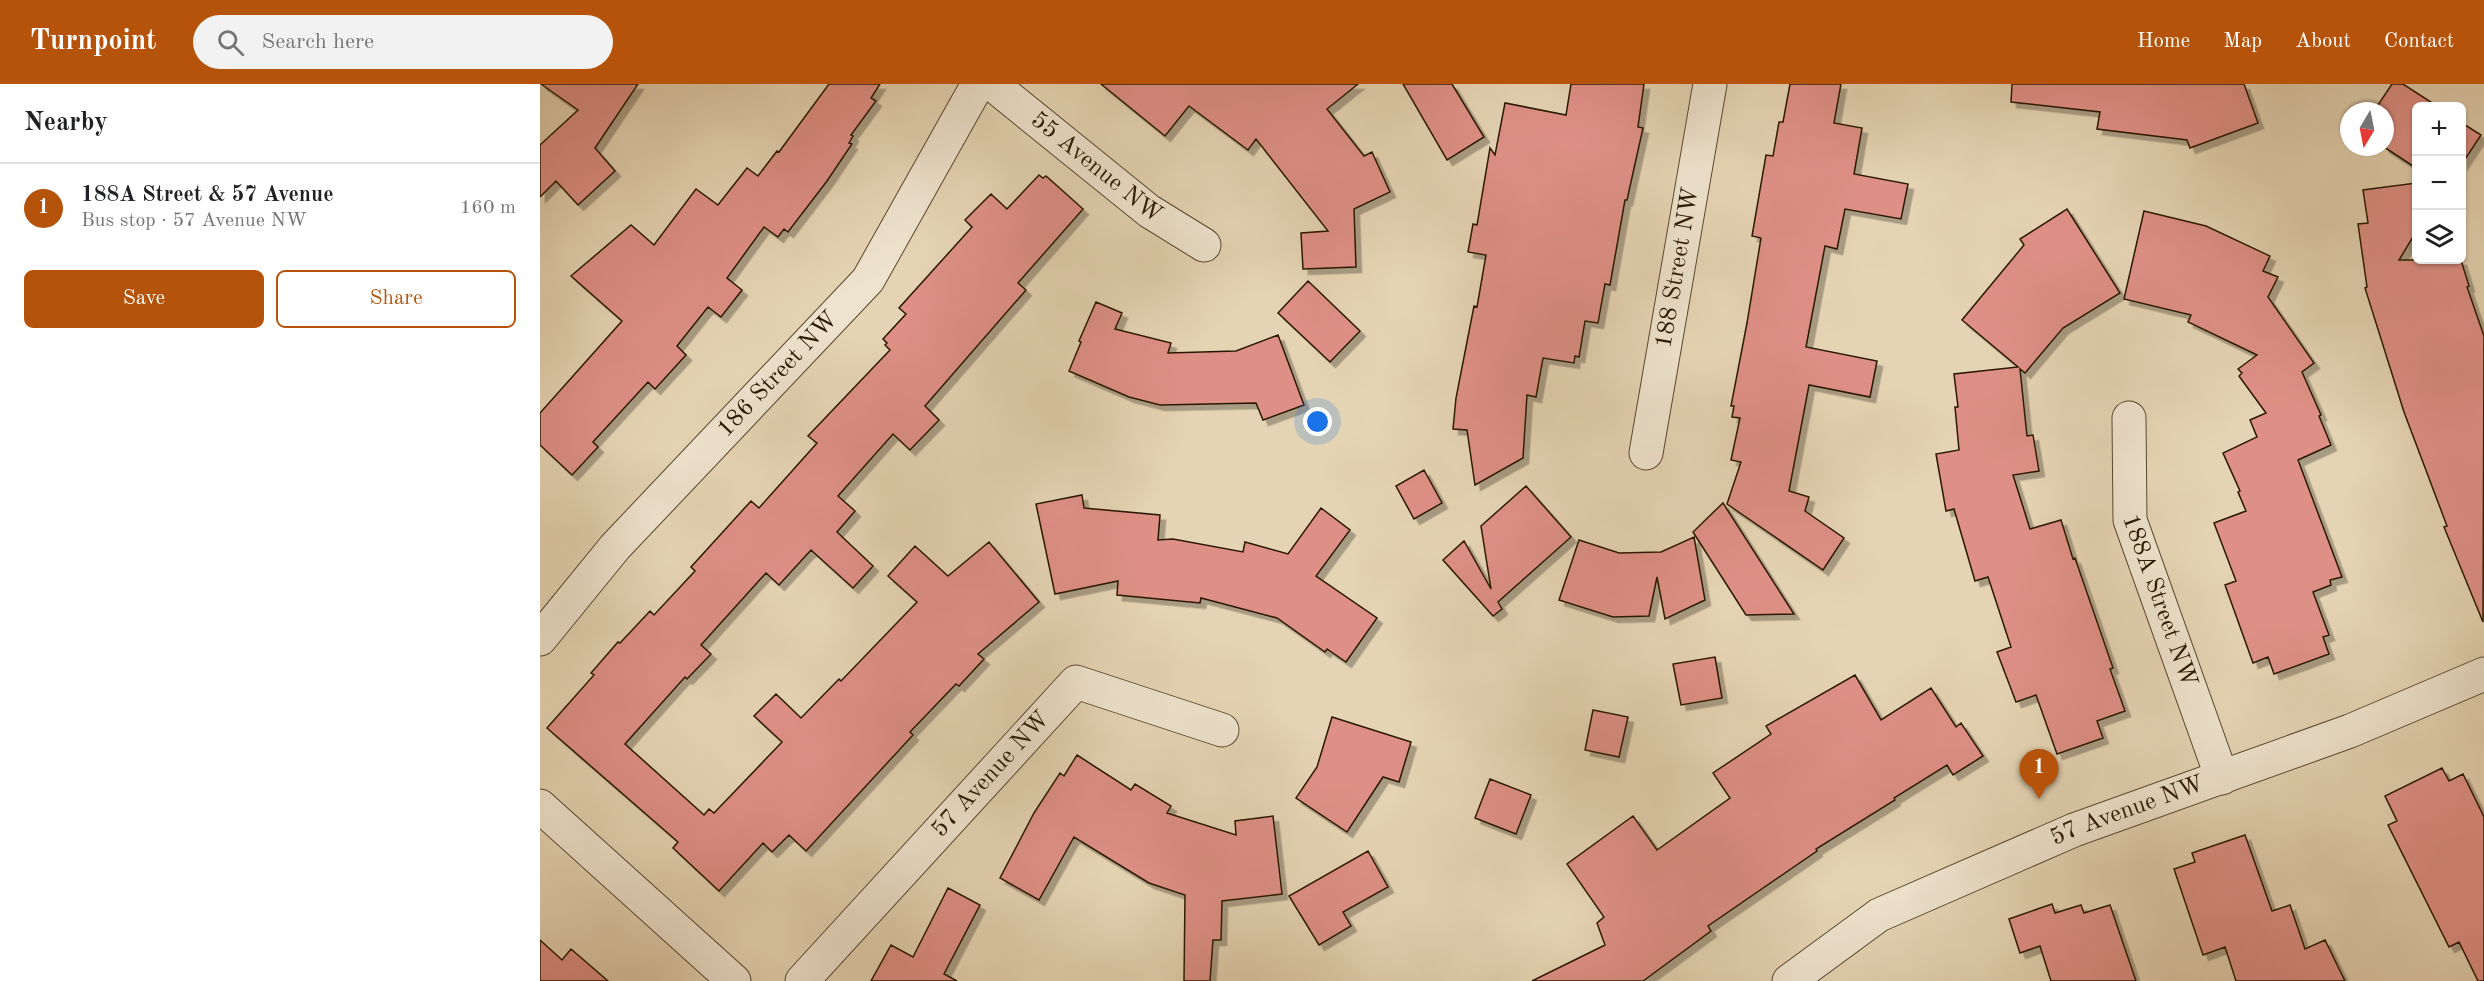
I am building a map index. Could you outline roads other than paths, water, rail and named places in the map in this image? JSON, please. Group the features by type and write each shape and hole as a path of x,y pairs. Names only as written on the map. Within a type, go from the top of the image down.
{"street":[{"name":"186 Street NW","path":"540,639 615,547 868,280 978,84"},
{"name":"55 Avenue NW","path":"992,84 1149,211 1203,245"},
{"name":"188 Street NW","path":"1646,453 1710,84"},
{"name":"188A Street NW","path":"2129,418 2130,520 2222,778"},
{"name":"57 Avenue NW","path":"1789,981 1879,915 2074,830 2350,731 2484,674"},
{"name":"57 Avenue NW","path":"802,981 1076,682 1222,730"},
{"path":"540,806 734,981"}],"place":[{"name":"188A Street & 57 Avenue","path":"2039,799"}]}
